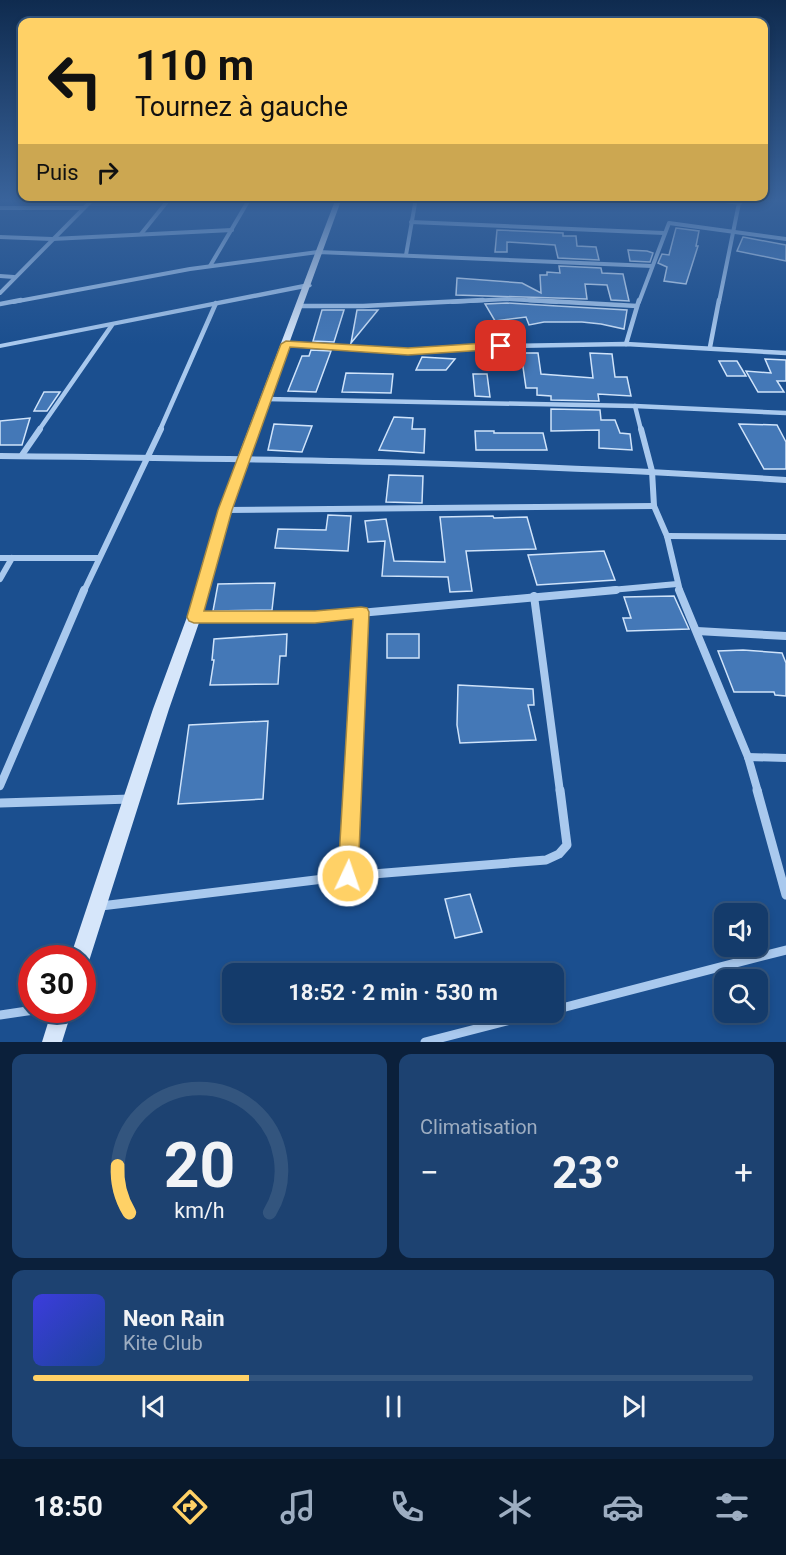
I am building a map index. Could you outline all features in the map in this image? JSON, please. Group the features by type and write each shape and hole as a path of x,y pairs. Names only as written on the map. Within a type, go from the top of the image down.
{"main road":[{"path":"85,945 131,799 194,617 242,459 308,285 320,247"},
{"path":"52,1042 58,1023"}],"street":[{"path":"0,293 44,247"},
{"path":"210,266 222,247"},
{"path":"406,255 407,247"},
{"path":"626,345 658,247"},
{"path":"710,348 731,247"},
{"path":"0,304 210,266 318,252 652,266"},
{"path":"0,276 14,277"},
{"path":"0,346 308,285"},
{"path":"300,306 363,306 507,299 637,306"},
{"path":"0,786 98,558 147,460 216,303"},
{"path":"22,455 112,325"},
{"path":"286,344 408,351 501,346 626,345 786,353"},
{"path":"266,399 635,406 786,414"},
{"path":"635,406 652,471 654,506 667,536 677,584 748,757 786,895"},
{"path":"0,456 147,460 242,459 652,471 786,480"},
{"path":"225,510 654,506"},
{"path":"667,536 786,537"},
{"path":"0,558 98,558"},
{"path":"0,579 12,558"},
{"path":"194,617 315,617 677,584"},
{"path":"98,907 348,876 546,860 564,849 567,845 534,596"},
{"path":"348,876 361,612"},
{"path":"697,631 786,636"},
{"path":"748,757 786,758"},
{"path":"0,803 131,799"},
{"path":"564,1007 786,950"},
{"path":"0,1015 18,1012"},
{"path":"425,1042 499,1023"}],"building":[{"path":"495,247 507,247 507,252 495,252"},
{"path":"555,247 589,247 596,247 599,260 558,258"},
{"path":"671,247 698,247 686,284 664,281 667,267 658,263 662,254 669,255"},
{"path":"739,247 786,247 786,261 737,251"},
{"path":"628,250 653,253 650,262 630,261"},
{"path":"559,266 601,268 602,273 623,274 629,301 611,300 607,285 585,284 587,299 456,295 457,278 522,283 541,293 540,275 547,275 547,272 560,273"},
{"path":"507,303 627,310 624,329 582,322 544,322 529,325 526,317 495,321 485,304"},
{"path":"322,310 344,310 334,342 313,341"},
{"path":"357,310 378,310 351,343"},
{"path":"311,350 331,351 316,392 288,391 302,356 309,356"},
{"path":"521,353 538,353 541,374 593,378 590,353 612,354 615,377 627,377 631,396 598,394 599,401 551,400 551,396 537,395 537,388 526,388"},
{"path":"422,357 455,359 446,370 416,370"},
{"path":"765,359 786,360 786,381 777,381 784,392 758,392 746,371 771,373"},
{"path":"719,361 737,361 746,376 727,376"},
{"path":"346,373 393,374 391,393 342,392"},
{"path":"473,374 487,374 490,397 475,396"},
{"path":"44,392 60,392 47,411 34,411"},
{"path":"551,409 600,410 601,420 615,420 620,433 630,434 632,450 599,448 599,430 551,431"},
{"path":"394,417 413,418 412,429 425,429 424,453 379,450"},
{"path":"30,418 22,445 0,445 0,421"},
{"path":"274,424 312,426 302,452 268,450"},
{"path":"739,424 777,425 786,442 786,469 764,469"},
{"path":"475,431 543,433 547,450 476,450"},
{"path":"389,475 423,476 422,503 386,502"},
{"path":"328,515 351,516 348,551 275,548 278,529 326,530"},
{"path":"493,516 494,518 527,517 536,549 466,551 472,591 450,592 448,577 382,576 385,541 368,542 365,521 386,519 394,561 445,562 440,517"},
{"path":"604,551 615,580 537,585 528,555"},
{"path":"275,583 272,610 213,611 218,584"},
{"path":"674,596 689,629 627,631 623,618 631,618 624,597"},
{"path":"287,634 286,656 280,656 278,684 210,685 214,660 212,660 214,639"},
{"path":"387,634 419,634 419,658 387,658"},
{"path":"718,651 782,653 786,663 786,696 775,695 774,692 734,692"},
{"path":"458,685 533,689 534,705 528,705 536,740 460,743 457,725"},
{"path":"268,721 263,799 178,804 189,725"},
{"path":"470,894 482,932 455,938 445,899"}],"route":[{"path":"348,876 361,612 315,617 194,617 242,459 286,344 408,351 501,346"}]}
